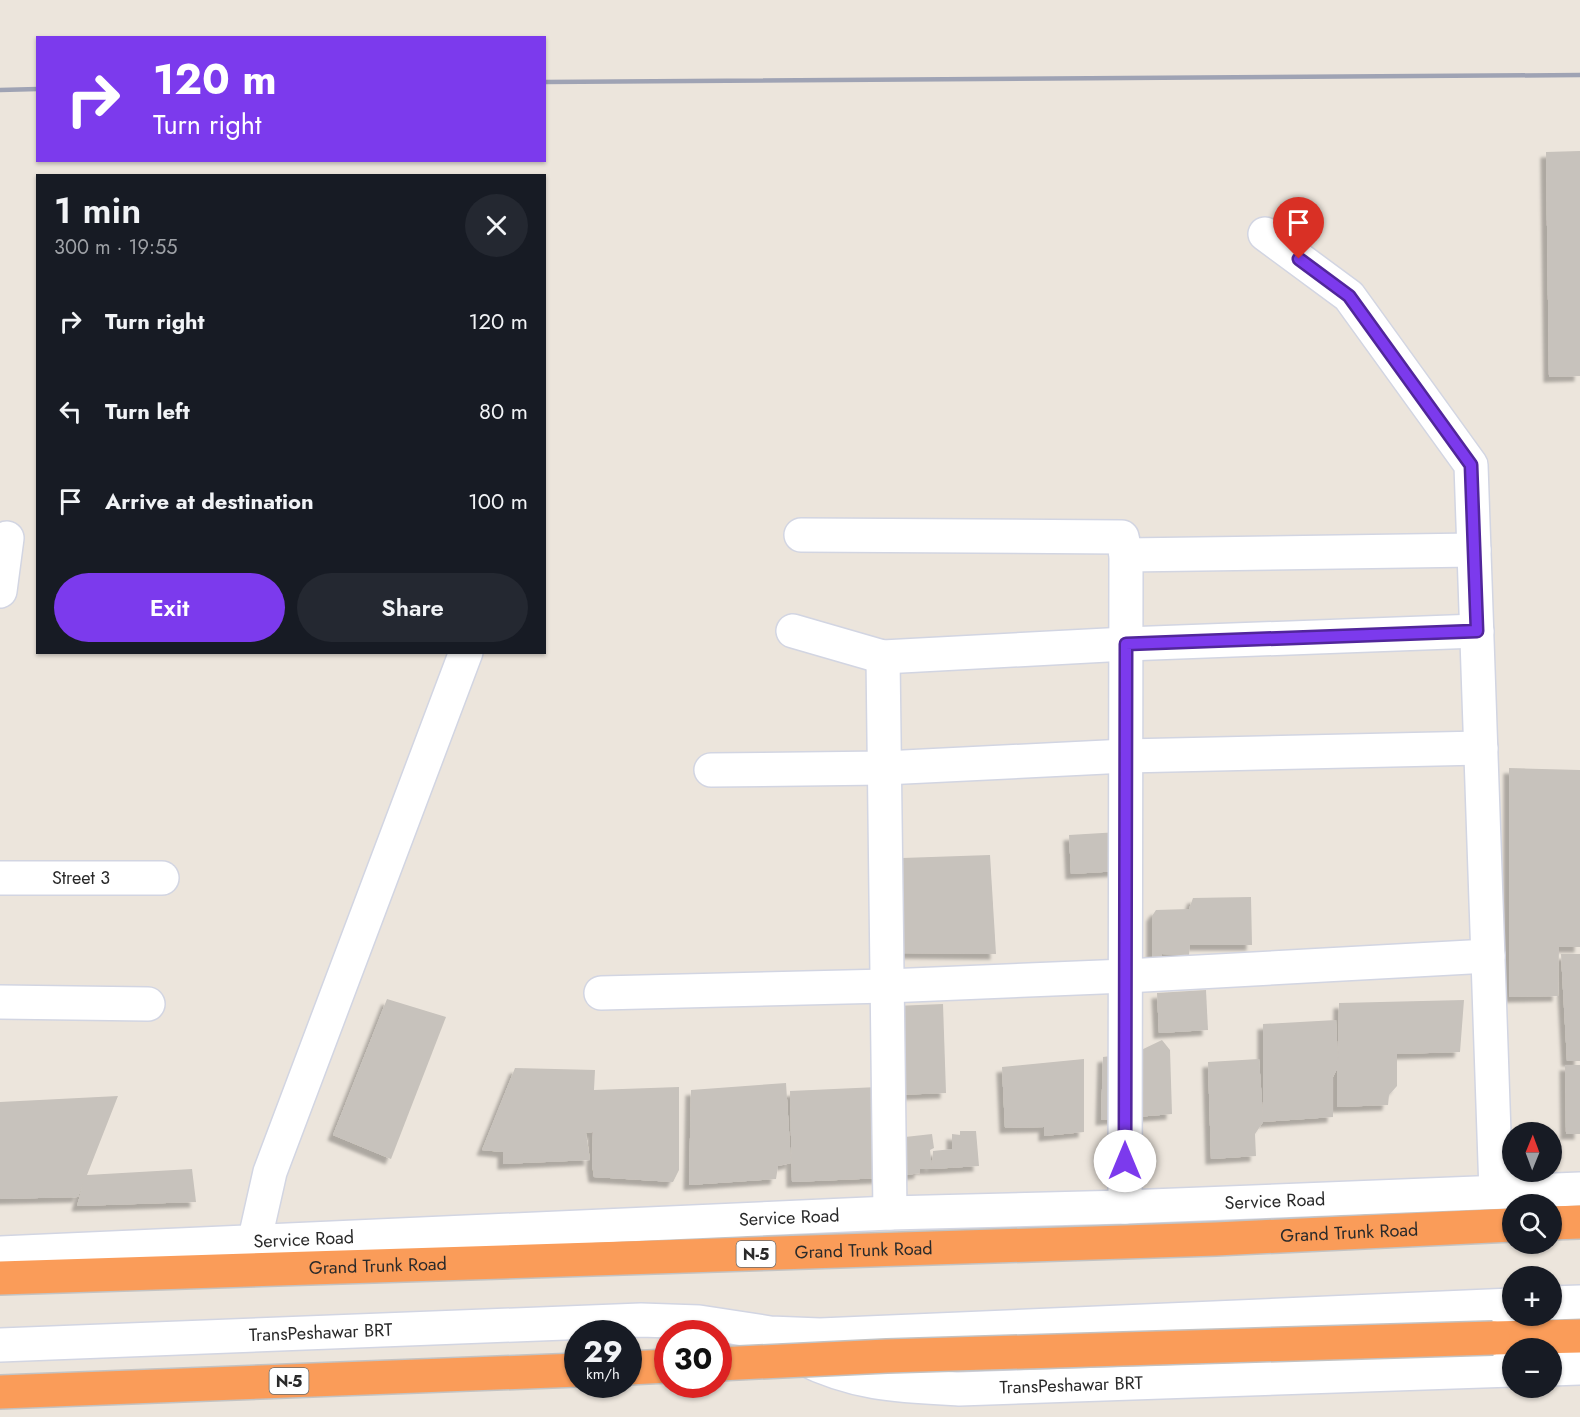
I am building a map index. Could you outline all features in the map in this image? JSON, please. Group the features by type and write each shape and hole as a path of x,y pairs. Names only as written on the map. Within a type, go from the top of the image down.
{"highway":[{"path":"1562,1223 1580,1222"},
{"name":"Grand Trunk Road","path":"0,1278 1216,1239 1502,1225"},
{"path":"732,1363 887,1356 1580,1336"},
{"name":"N-5","path":"0,1392 564,1371"}],"street":[{"path":"1265,234 1349,296 1471,465 1496,1192"},
{"path":"801,535 1122,537 1126,555 1125,1207"},
{"path":"0,591 7,538"},
{"path":"1126,555 1474,550"},
{"path":"794,631 883,657 1126,644 1477,631"},
{"path":"254,1243 270,1172 465,654"},
{"path":"883,657 890,1213"},
{"path":"711,770 884,768 1126,756 1481,748"},
{"name":"Street 3","path":"0,878 162,878"},
{"path":"601,993 887,986 1126,976 1488,956"},
{"path":"0,1002 148,1004"},
{"name":"Service Road","path":"0,1253 890,1213 1125,1207 1580,1189"},
{"path":"1562,1303 1580,1302"},
{"name":"TransPeshawar BRT","path":"642,1320 699,1322 770,1334 820,1335 1502,1305"},
{"name":"TransPeshawar BRT","path":"642,1320 767,1344 826,1370 863,1381 903,1386 959,1389 1502,1370"},
{"name":"TransPeshawar BRT","path":"0,1345 564,1323"},
{"path":"1562,1369 1580,1368"}],"building":[{"path":"1580,151 1580,376 1549,377 1546,152"},
{"path":"1509,768 1580,770 1580,947 1559,947 1558,996 1509,997"},
{"path":"1119,832 1119,871 1071,874 1069,835"},
{"path":"990,855 996,954 897,953 902,858"},
{"path":"1251,897 1252,945 1190,945 1189,955 1162,954 1161,958 1152,960 1152,916 1156,910 1189,909 1193,898"},
{"path":"1561,954 1580,954 1580,1061 1567,1061"},
{"path":"1206,990 1208,1030 1159,1033 1157,993"},
{"path":"387,999 446,1017 391,1159 333,1135"},
{"path":"1464,1000 1460,1052 1397,1054 1397,1086 1389,1095 1388,1105 1337,1107 1337,1069 1333,1077 1333,1117 1263,1122 1255,1134 1256,1156 1211,1159 1208,1062 1259,1059 1263,1116 1263,1024 1336,1020 1338,1061 1339,1003"},
{"path":"943,1004 946,1093 897,1095 895,1006"},
{"path":"1162,1040 1170,1050 1172,1114 1101,1120 1103,1057 1135,1053"},
{"path":"1084,1059 1084,1132 1044,1136 1044,1127 1005,1128 1002,1067"},
{"path":"1565,1065 1580,1065 1580,1134 1566,1134"},
{"path":"515,1068 595,1070 594,1090 679,1087 679,1170 673,1182 594,1177 593,1132 586,1133 590,1160 503,1164 503,1152 482,1150"},
{"path":"786,1083 791,1163 778,1166 776,1179 689,1185 691,1090"},
{"path":"878,1087 883,1178 792,1182 790,1091"},
{"path":"118,1096 87,1175 192,1169 196,1202 77,1206 83,1184 78,1197 0,1199 0,1102"},
{"path":"960,1131 976,1131 979,1166 932,1169 933,1151 952,1149 952,1134 960,1135"},
{"path":"932,1134 934,1148 930,1150 932,1169 920,1169 920,1173 900,1176 905,1137"}],"railway":[{"path":"546,82 1580,75"},
{"path":"0,90 36,89"}],"route":[{"path":"1125,1161 1126,644 1477,631 1471,465 1349,296 1299,259"}]}
